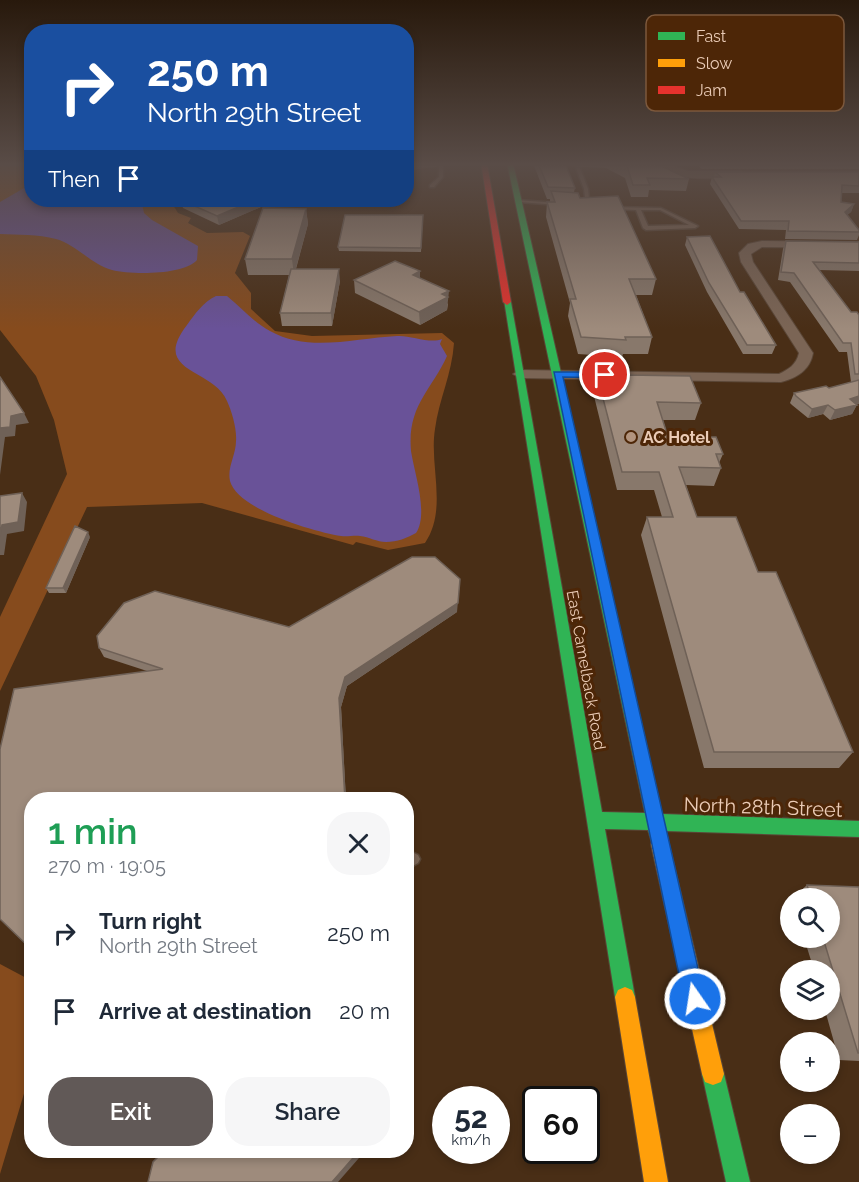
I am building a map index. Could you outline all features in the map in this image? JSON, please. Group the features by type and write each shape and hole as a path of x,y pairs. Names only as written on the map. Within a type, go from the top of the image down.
{"main road":[{"name":"East Camelback Road","path":"493,218 656,1182"},
{"name":"East Camelback Road","path":"522,218 655,823 738,1182"},
{"name":"North 28th Street","path":"595,820 859,829"}],"street":[{"path":"520,374 781,378 796,372 805,363 806,353 747,262 745,253 752,246 780,243 859,245"}],"lane":[{"path":"642,218 646,228 695,226 679,218"}],"shaded area":[{"path":"0,218 191,218 188,223 207,233 243,232 250,236 235,273 251,293 251,309 275,331 312,336 442,333 454,343 451,365 435,429 437,502 432,530 425,543 388,550 356,542 353,545 202,503 87,507 0,691 0,617 67,474 54,420 36,376 0,330"},
{"path":"0,218 150,218 198,246 197,260 181,269 170,271 121,272 91,260 56,239 35,235 0,234"},
{"path":"216,296 227,296 270,331 285,338 300,341 316,343 397,336 442,339 440,344 447,356 416,410 411,435 411,451 421,504 420,525 416,533 386,542 360,536 329,534 279,518 247,501 236,492 229,476 236,446 236,431 227,401 220,390 188,369 180,361 176,352 178,341 187,325 203,305"},
{"path":"0,964 24,977 24,1093 0,1174"}],"building":[{"path":"259,218 303,218 292,259 245,259"},
{"path":"344,218 423,218 421,248 338,247"},
{"path":"552,218 628,218 656,279 629,279 652,337 625,337 626,340 581,337 570,299 576,299"},
{"path":"739,218 850,218 859,232 788,231 789,221 741,221"},
{"path":"710,236 740,292 744,292 776,345 747,345 709,283 687,237"},
{"path":"786,241 859,242 859,263 813,262 851,312 857,312 859,315 859,374 855,374 851,343 843,343 794,273 781,272"},
{"path":"395,261 420,271 413,275 449,291 442,294 448,297 419,312 354,280"},
{"path":"291,269 339,269 331,313 280,313"},
{"path":"626,375 690,376 701,403 657,402 668,437 716,437 723,454 716,454 721,468 679,467 697,517 736,517 758,572 776,572 853,752 714,752 647,517 673,517 659,472 622,472 598,379 627,379"},
{"path":"0,377 24,413 11,416 10,427 0,428"},
{"path":"859,380 859,396 850,399 857,405 835,410 828,405 812,409 794,393 826,386 829,388"},
{"path":"22,493 18,522 2,525 0,536 0,496"},
{"path":"75,526 88,532 63,588 46,588"},
{"path":"412,557 435,557 460,579 458,603 345,677 339,698 345,792 24,792 24,942 0,919 0,749 14,689 163,669 99,648 97,636 124,603 155,591 289,627"},
{"path":"807,885 859,887 859,1053 840,994 840,960 830,960 826,948 840,948 840,888 808,888"},
{"path":"157,1158 353,1158 332,1182 148,1182 153,1162"}],"traffic: fast":[{"path":"522,218 660,844"},
{"path":"507,302 625,997"},
{"path":"595,820 859,829"},
{"path":"713,1074 738,1182"}],"traffic: slow":[{"path":"660,844 713,1074"},
{"path":"625,997 656,1182"}],"traffic: jam":[{"path":"493,218 507,302"}],"place":[{"name":"AC Hotel","path":"631,437"}],"route":[{"path":"605,375 558,374 695,999"}]}
